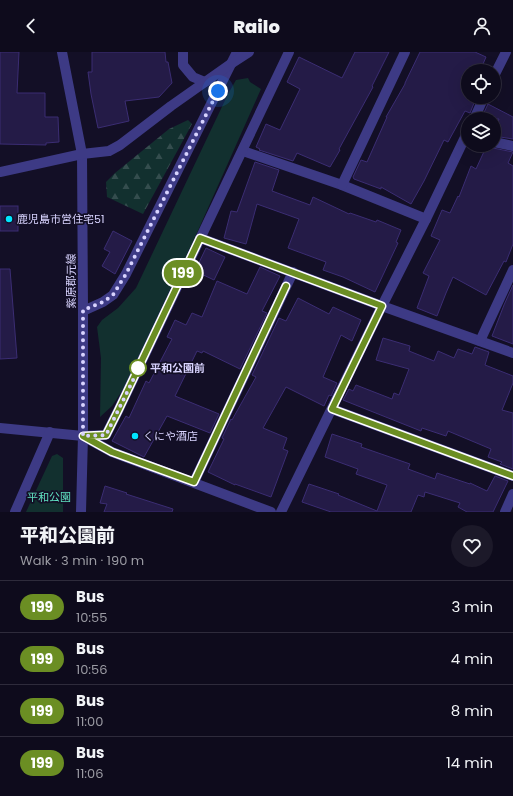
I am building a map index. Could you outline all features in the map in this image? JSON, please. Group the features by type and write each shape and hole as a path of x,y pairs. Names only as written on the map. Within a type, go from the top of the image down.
{"street":[{"name":"紫原郡元線","path":"62,52 82,154 83,436 80,512"},
{"path":"183,52 183,66 193,77 205,82"},
{"path":"83,310 103,302 113,295 126,274 237,52"},
{"path":"0,172 82,154 109,151 120,145 171,106 250,52"},
{"path":"0,428 83,436 106,435 289,52"},
{"path":"342,185 405,52"},
{"path":"500,64 506,52"},
{"path":"501,143 513,146"},
{"path":"281,512 461,147"},
{"path":"243,151 342,185 426,219"},
{"path":"200,238 513,353"},
{"path":"480,341 513,270"},
{"path":"194,482 292,272"},
{"path":"332,409 513,476"},
{"path":"14,512 50,432"},
{"path":"83,436 112,452 271,512"},
{"path":"505,512 513,494"}],"green space":[{"path":"248,78 250,82 261,89 130,378 112,406 100,417 101,358 97,327 102,320 118,308 136,288 228,94 236,80"},
{"path":"188,120 192,124 143,214 107,197 106,182 115,173 169,129"},
{"name":"平和公園","path":"57,454 63,458 63,512 26,512 52,456"}],"building":[{"path":"0,52 19,52 17,93 45,93 45,117 58,117 59,142 46,143 46,145 0,144"},
{"path":"92,52 165,52 166,62 168,62 172,83 159,97 125,101 129,121 98,128 88,72 92,72"},
{"path":"355,52 389,52 372,86 373,87 330,167 297,153 293,161 259,150 260,149 256,147 266,124 280,130 300,89 287,82 299,57 342,78"},
{"path":"420,52 475,52 486,57 483,64 461,64 461,104 474,104 470,112 461,112 461,118 448,142 444,140 411,204 381,187 381,189 354,179 353,177 361,160 367,162 386,117"},
{"path":"488,104 513,117 513,139 501,137 501,112 484,112"},
{"path":"501,150 513,152 508,163 513,166 513,244 506,262 504,261 486,295 453,277 437,316 417,308 429,276 423,273 440,240 431,236 442,210 450,213 458,196 459,197 471,166 476,169 484,152 501,152"},
{"path":"255,162 279,170 272,191 310,205 313,197 349,214 350,213 376,222 377,220 401,230 396,242 398,243 375,292 343,277 323,270 326,262 288,248 299,219 257,204 246,244 224,238 231,211 237,212"},
{"name":"鹿児島市営住宅51","path":"0,206 18,206 18,231 0,231"},
{"path":"113,231 132,241 115,274 102,266 110,252 104,249"},
{"path":"206,248 225,257 214,280 195,271"},
{"path":"260,267 280,276 262,311 267,313 240,369 203,351 202,353 197,351 175,396 219,414 210,433 167,416 144,457 112,441 126,416 129,418 146,381 149,383 172,339 167,337 175,320 186,325 192,313 202,317 217,281 247,294"},
{"path":"0,269 10,269 17,358 0,359"},
{"path":"513,285 513,344 492,336"},
{"path":"298,298 329,314 333,307 361,320 352,341 341,335 323,377 337,383 324,406 286,387 263,428 287,438 283,449 288,451 271,497 235,485 208,472 224,439 222,438 231,419 232,420 256,377 252,375 279,318 286,321"},
{"path":"383,338 410,346 409,351 434,361 438,351 454,358 458,349 472,354 475,347 489,352 485,365 513,376 513,383 502,410 513,413 513,469 500,464 502,462 488,457 491,449 448,431 446,436 422,428 421,431 343,400 349,389 353,391 356,385 392,399 394,393 399,395 409,369 376,360"},
{"path":"332,434 362,444 361,447 410,464 408,469 435,479 437,473 470,483 487,491 495,476 508,481 493,512 467,512 458,507 460,503 425,492 424,497 418,495 411,512 331,512 302,502 309,484 339,494 338,495 377,511 387,485 356,474 358,469 325,457"},
{"path":"105,486 173,509 172,512 104,512 107,504 100,503"}],"bus line":[{"name":"199","path":"286,286 194,482 112,452 83,436 106,435 200,238 382,306 332,409 513,476"}],"place":[{"name":"鹿児島市営住宅51","path":"9,219"},
{"name":"平和公園前","path":"138,368"},
{"name":"くにや酒店","path":"135,436"}],"route":[{"path":"138,368 106,435 83,436 83,310 103,302 113,295 126,274 218,91"}]}
